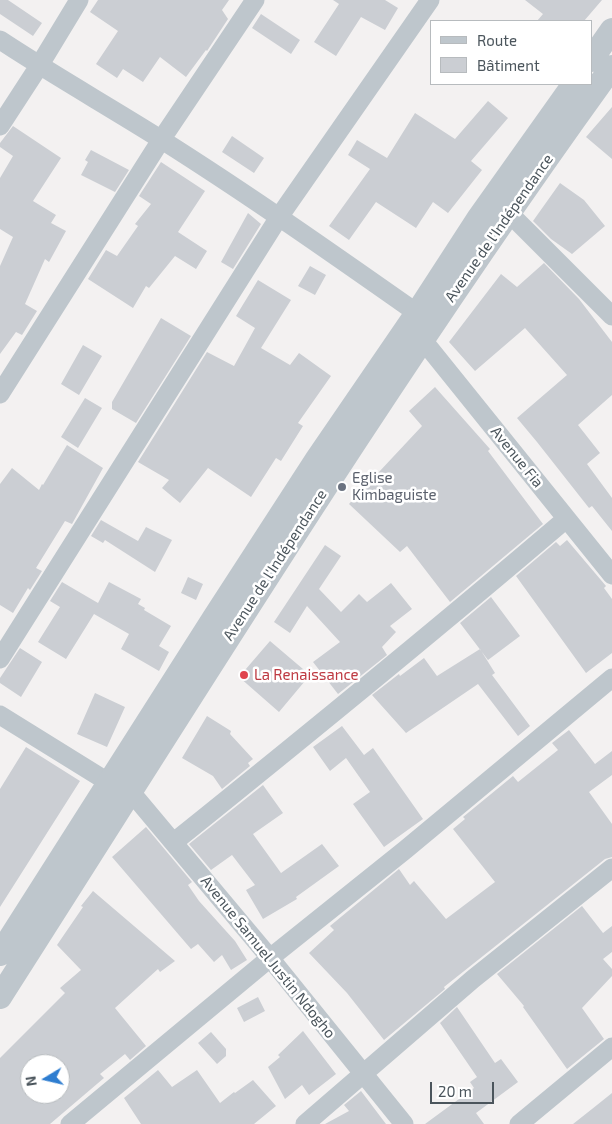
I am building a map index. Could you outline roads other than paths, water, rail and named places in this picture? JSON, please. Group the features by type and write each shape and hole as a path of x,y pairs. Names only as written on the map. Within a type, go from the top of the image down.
{"street":[{"path":"0,126 40,66 79,0"},
{"path":"0,394 161,140 255,0"},
{"path":"0,659 278,217 430,0"},
{"path":"592,59 612,30"},
{"path":"0,40 161,140 278,217 417,313"},
{"name":"Avenue de l'Indépendance","path":"0,998 213,661 422,339 612,67"},
{"name":"Avenue de l'Indépendance","path":"0,954 108,782 317,459 417,313 478,219 573,85"},
{"path":"510,214 612,316"},
{"name":"Avenue Fia","path":"422,339 612,575"},
{"path":"174,842 304,738 566,519"},
{"path":"70,1124 612,678"},
{"path":"0,715 108,782"},
{"name":"Avenue Samuel Justin Ndogho","path":"131,792 270,958 404,1124"},
{"path":"305,1124 473,979 612,868"},
{"path":"519,1124 612,1047"}],"place":[{"name":"Eglise Kimbaguiste","path":"342,487"},
{"name":"La Renaissance","path":"244,675"}]}
